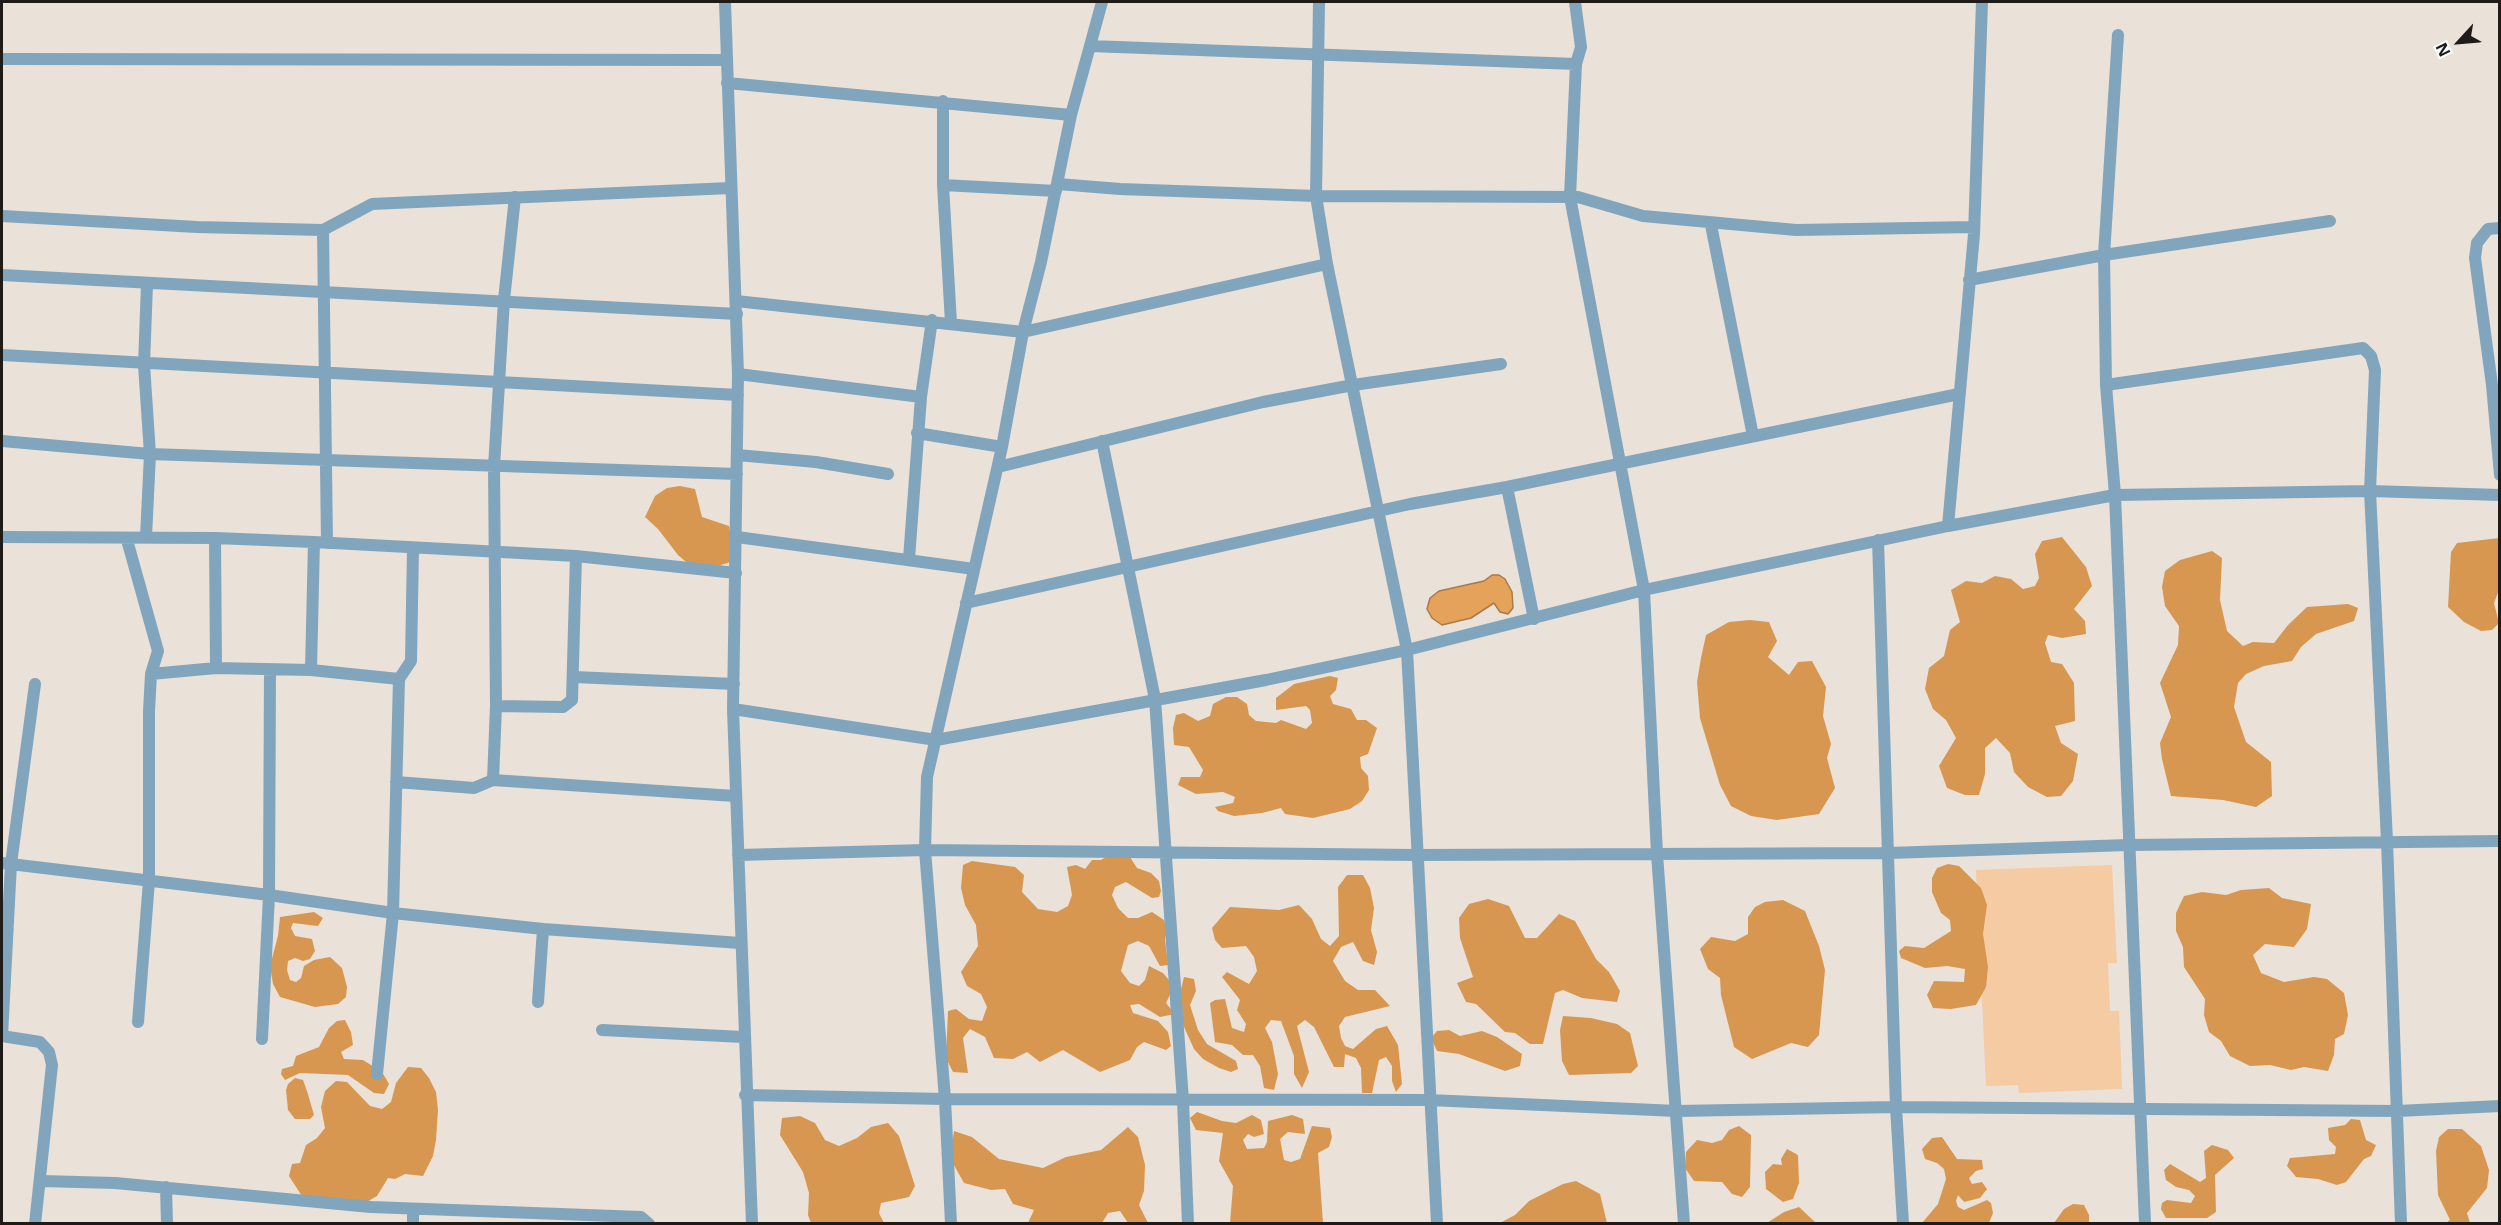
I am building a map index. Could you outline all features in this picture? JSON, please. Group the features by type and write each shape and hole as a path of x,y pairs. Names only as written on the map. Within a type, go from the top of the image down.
{"street":[{"path":"725,2 738,374 733,709 745,1095 752,1224"},
{"path":"951,1224 945,1099 925,850 927,777 998,467 1023,332 1057,188 1071,115 1102,2"},
{"path":"1319,2 1316,196 1327,264 1381,512 1407,650 1437,1224"},
{"path":"1575,2 1581,34 1576,64 1570,197 1644,590 1657,854 1684,1224"},
{"path":"1948,526 1974,226 1982,2"},
{"path":"2118,35 2104,255 2106,385 2115,495 2145,1224"},
{"path":"1090,46 1576,64"},
{"path":"2,59 727,60"},
{"path":"727,83 943,101 1071,115"},
{"path":"943,101 943,185 951,323"},
{"path":"943,185 1316,196 1578,197 1643,216 1711,225 1796,230 1974,226"},
{"path":"2,216 197,227 323,230 372,204 730,188"},
{"path":"493,780 496,706 494,467 504,300 515,197"},
{"path":"1970,280 2104,255 2330,221"},
{"path":"1711,225 1753,436"},
{"path":"2499,228 2488,229 2477,243 2475,258 2492,385 2499,475"},
{"path":"323,230 327,543"},
{"path":"2,275 504,300 736,307 932,321 1023,332 1327,264"},
{"path":"146,537 150,453 144,364 147,284"},
{"path":"909,559 917,433 932,321"},
{"path":"2106,385 2363,348 2371,356 2375,370 2370,491 2387,841 2401,1224"},
{"path":"2,355 738,396"},
{"path":"998,467 1263,402 1353,385 1501,364"},
{"path":"738,374 921,397"},
{"path":"966,603 1129,569 1410,504 1507,487 1959,394"},
{"path":"917,433 1002,447"},
{"path":"2,441 150,453 737,474"},
{"path":"1102,441 1155,699 1183,1101 1188,1224"},
{"path":"737,455 816,462 888,474"},
{"path":"1507,487 1534,619"},
{"path":"733,709 936,740 1266,680 1407,650 1644,590 1878,540 2115,495 2370,491 2499,495"},
{"path":"2,537 128,540 146,537 215,538 314,542 576,556 736,573"},
{"path":"737,537 974,569"},
{"path":"215,538 216,668"},
{"path":"128,540 158,651 151,674 149,881 138,1022"},
{"path":"1878,540 1896,1107 1903,1224"},
{"path":"311,670 314,542"},
{"path":"377,1074 393,913 399,679 411,661 413,549"},
{"path":"496,706 563,707 572,700 576,556"},
{"path":"151,674 216,668 311,670 399,679"},
{"path":"262,1039 269,895 270,670"},
{"path":"574,677 734,684"},
{"path":"35,684 6,864 2,1036 40,1042 49,1052 52,1065 35,1224"},
{"path":"396,782 474,788 493,780 735,796"},
{"path":"738,855 925,850 1418,855 1889,853 2128,845 2499,841"},
{"path":"6,864 269,895 393,913 543,929 740,943"},
{"path":"538,1002 543,929"},
{"path":"602,1030 743,1037"},
{"path":"745,1095 1183,1101 1429,1100 1677,1111 1896,1107 2140,1111 2398,1111 2499,1106"},
{"path":"41,1181 166,1188 413,1209 641,1217 649,1224"},
{"path":"166,1188 167,1224"},
{"path":"413,1209 413,1224"}],"shaded area":[{"path":"680,486 695,489 702,517 729,526 733,546 730,562 712,568 692,567 678,555 658,529 645,517 655,496 667,488"},
{"path":"2062,537 2086,567 2092,586 2074,609 2085,621 2086,634 2062,638 2048,635 2045,643 2051,662 2062,664 2074,683 2075,721 2055,726 2061,743 2078,754 2073,781 2061,796 2047,797 2028,787 2014,772 2010,753 1996,738 1985,748 1985,774 1979,795 1965,795 1947,788 1939,766 1956,738 1946,720 1933,709 1925,689 1929,668 1944,656 1950,630 1960,622 1951,590 1966,581 1982,583 1995,576 2011,579 2023,589 2035,586 2039,578 2035,554 2042,541"},
{"path":"2499,538 2499,590 2494,603 2499,623 2492,630 2481,631 2464,622 2448,607 2451,552 2457,543"},
{"path":"2212,551 2222,558 2220,600 2227,631 2243,646 2253,642 2274,643 2288,625 2307,607 2348,604 2358,608 2354,621 2316,634 2301,647 2292,661 2264,666 2246,674 2238,683 2234,707 2246,742 2271,762 2272,796 2256,807 2223,800 2171,796 2162,759 2160,743 2171,717 2160,683 2178,645 2179,626 2165,606 2162,587 2165,571 2180,560"},
{"path":"1492,575 1499,575 1505,579 1512,592 1513,608 1508,614 1500,612 1494,603 1471,618 1442,625 1432,618 1427,609 1430,598 1439,591 1484,581"},
{"path":"1750,620 1769,622 1777,641 1768,657 1789,675 1798,662 1812,661 1826,687 1823,716 1831,744 1827,758 1835,788 1819,814 1777,820 1751,816 1731,806 1720,785 1700,718 1697,682 1701,658 1706,635 1729,622"},
{"path":"1330,676 1338,678 1336,690 1330,696 1333,704 1351,709 1357,720 1366,720 1377,728 1368,754 1360,757 1361,768 1368,776 1369,790 1362,801 1350,809 1313,818 1285,814 1281,808 1234,816 1218,811 1215,807 1233,803 1235,797 1223,792 1196,794 1178,785 1181,777 1200,777 1203,770 1189,747 1174,745 1173,728 1176,715 1184,713 1198,721 1210,716 1213,704 1226,697 1237,697 1247,704 1249,715 1256,721 1276,723 1281,720 1306,729 1312,723 1310,710 1306,706 1276,710 1276,698 1294,684"},
{"path":"1116,851 1128,854 1137,868 1151,873 1159,881 1161,891 1159,897 1152,898 1126,882 1115,887 1112,895 1118,908 1128,918 1138,918 1152,912 1164,920 1167,931 1165,939 1168,965 1160,966 1149,946 1138,941 1128,945 1121,971 1130,983 1139,986 1145,980 1149,966 1163,973 1174,986 1166,1003 1175,1014 1160,1017 1139,1004 1130,1005 1133,1013 1158,1021 1168,1032 1171,1046 1166,1050 1144,1042 1137,1047 1130,1060 1100,1072 1063,1050 1040,1062 1027,1052 1013,1059 994,1058 985,1037 970,1029 963,1038 968,1073 953,1072 946,1058 948,1011 956,1009 969,1019 982,1021 987,1007 981,994 967,986 961,972 978,946 976,925 965,905 961,888 963,865 972,861 1015,867 1024,875 1022,892 1038,909 1057,912 1068,906 1072,895 1067,867 1076,865 1085,869 1092,860 1101,860"},
{"path":"1948,864 1959,866 1981,888 1987,905 1983,934 1988,967 1986,987 1976,1005 1951,1009 1933,1008 1927,995 1934,981 1964,982 1965,969 1947,966 1925,968 1901,958 1899,951 1905,946 1924,948 1951,931 1950,920 1941,913 1932,892 1932,878 1937,868"},
{"path":"2112,865 2117,963 2108,963 2110,1011 2119,1011 2122,1089 2019,1093 2018,1085 1986,1086 1976,870"},
{"path":"1347,875 1363,875 1370,888 1374,908 1371,930 1377,952 1374,965 1363,961 1353,942 1341,947 1333,961 1345,981 1358,990 1375,990 1390,1006 1345,1017 1339,1026 1341,1038 1345,1046 1353,1049 1376,1029 1387,1026 1398,1045 1402,1084 1396,1092 1392,1081 1392,1066 1386,1057 1379,1060 1372,1093 1362,1093 1361,1068 1356,1058 1345,1054 1344,1067 1334,1067 1314,1027 1305,1020 1297,1026 1309,1072 1302,1088 1294,1074 1294,1056 1281,1021 1271,1020 1265,1028 1272,1042 1278,1074 1274,1090 1264,1088 1260,1066 1253,1055 1243,1055 1232,1045 1215,1042 1210,1003 1215,1000 1225,999 1232,1028 1244,1032 1246,1024 1237,1010 1240,1000 1222,977 1227,972 1249,984 1257,971 1254,957 1246,946 1222,948 1215,940 1212,928 1230,907 1279,910 1299,905 1312,919 1321,939 1330,946 1339,936 1338,887"},
{"path":"2269,888 2282,898 2311,904 2307,929 2294,947 2265,944 2253,955 2261,973 2284,982 2314,977 2327,979 2344,993 2348,1015 2344,1034 2335,1039 2334,1055 2328,1071 2304,1067 2291,1070 2270,1065 2250,1066 2230,1056 2221,1041 2209,1032 2204,1015 2205,999 2184,967 2183,947 2176,931 2176,913 2184,896 2202,892 2226,895 2241,890"},
{"path":"1488,899 1509,906 1525,938 1537,938 1559,914 1575,921 1596,959 1609,972 1620,991 1617,1002 1582,998 1563,990 1555,993 1543,1044 1530,1044 1515,1033 1505,1032 1476,1004 1466,1002 1457,983 1473,977 1460,938 1459,918 1469,904"},
{"path":"1783,900 1805,911 1819,946 1825,970 1819,1035 1808,1047 1791,1043 1752,1059 1734,1047 1721,995 1720,978 1708,969 1700,949 1711,937 1735,941 1748,934 1748,917 1755,907 1765,902"},
{"path":"314,912 323,918 318,926 293,923 291,928 295,936 312,939 315,951 310,959 303,961 295,958 288,961 287,970 290,980 296,982 301,978 304,966 314,960 330,957 342,968 347,987 346,997 338,1004 315,1007 280,997 273,984 270,966 278,936 280,917"},
{"path":"1184,977 1194,979 1196,991 1190,1005 1198,1030 1207,1044 1236,1061 1238,1069 1231,1072 1219,1068 1203,1059 1194,1049 1180,1018 1181,989"},
{"path":"1563,1016 1591,1018 1617,1024 1630,1033 1638,1066 1631,1073 1569,1075 1562,1061 1560,1030"},
{"path":"345,1020 351,1032 353,1045 341,1052 344,1059 363,1060 382,1072 389,1084 384,1094 374,1093 348,1075 300,1073 285,1080 281,1074 282,1069 293,1066 296,1056 319,1047 329,1028 337,1021"},
{"path":"1449,1030 1460,1036 1482,1031 1497,1037 1522,1054 1520,1066 1505,1071 1459,1054 1437,1051 1431,1038 1437,1031"},
{"path":"408,1067 421,1068 436,1092 438,1110 436,1140 433,1156 423,1176 405,1174 395,1179 388,1178 377,1196 358,1207 307,1204 289,1176 292,1164 300,1163 306,1145 317,1138 325,1128 321,1107 325,1091 336,1081 347,1082 370,1106 382,1109 391,1102 396,1083"},
{"path":"295,1078 303,1080 314,1115 310,1119 295,1119 288,1110 286,1090 288,1084"},
{"path":"1197,1112 1222,1121 1236,1123 1252,1115 1261,1120 1264,1134 1254,1137 1248,1134 1243,1140 1247,1149 1264,1148 1267,1142 1268,1121 1292,1115 1303,1119 1305,1134 1288,1132 1280,1139 1284,1160 1291,1162 1300,1159 1312,1126 1330,1128 1332,1137 1329,1147 1318,1153 1323,1223 1230,1223 1233,1186 1219,1161 1223,1133 1196,1130 1190,1118"},
{"path":"800,1116 815,1123 825,1140 839,1146 857,1138 871,1127 888,1123 899,1136 915,1186 909,1197 881,1203 879,1213 884,1223 811,1223 808,1215 809,1193 803,1172 780,1135 782,1118"},
{"path":"2351,1119 2360,1120 2366,1140 2376,1145 2371,1156 2364,1159 2346,1182 2337,1185 2318,1179 2296,1177 2287,1166 2290,1158 2335,1154 2336,1147 2329,1140 2328,1128 2345,1125"},
{"path":"1739,1126 1751,1135 1750,1187 1742,1197 1732,1194 1722,1182 1694,1181 1685,1168 1686,1152 1697,1140 1712,1143 1722,1140 1729,1130"},
{"path":"1128,1127 1138,1137 1145,1165 1144,1191 1139,1205 1148,1223 1128,1223 1120,1211 1108,1213 1102,1223 1028,1223 1034,1210 1013,1204 1005,1189 991,1190 964,1183 950,1158 954,1131 972,1137 999,1159 1043,1168 1066,1157 1101,1150"},
{"path":"2448,1129 2462,1129 2481,1146 2489,1170 2487,1188 2467,1213 2470,1223 2446,1223 2450,1220 2438,1195 2436,1151 2439,1137"},
{"path":"1942,1137 1957,1159 1982,1160 1983,1169 1976,1171 1969,1178 1972,1184 1982,1182 1987,1189 1980,1198 1964,1202 1958,1195 1956,1201 1958,1207 1964,1210 1987,1200 1991,1203 1993,1213 1989,1223 1922,1223 1938,1204 1946,1179 1944,1169 1937,1163 1925,1159 1922,1149 1932,1138"},
{"path":"2212,1145 2228,1150 2234,1158 2215,1175 2216,1212 2207,1218 2166,1218 2161,1209 2162,1203 2167,1200 2191,1203 2195,1196 2189,1190 2176,1187 2166,1180 2164,1170 2170,1164 2200,1182 2206,1178 2204,1151"},
{"path":"1787,1149 1798,1155 1799,1183 1793,1199 1783,1202 1766,1189 1765,1172 1773,1164 1782,1165 1781,1159"},
{"path":"1576,1181 1600,1194 1607,1223 1500,1223 1515,1215 1529,1201 1563,1184"},
{"path":"2073,1204 2084,1205 2089,1215 2089,1223 2054,1223 2064,1209"},
{"path":"1799,1207 1816,1223 1767,1223 1784,1212"}]}
